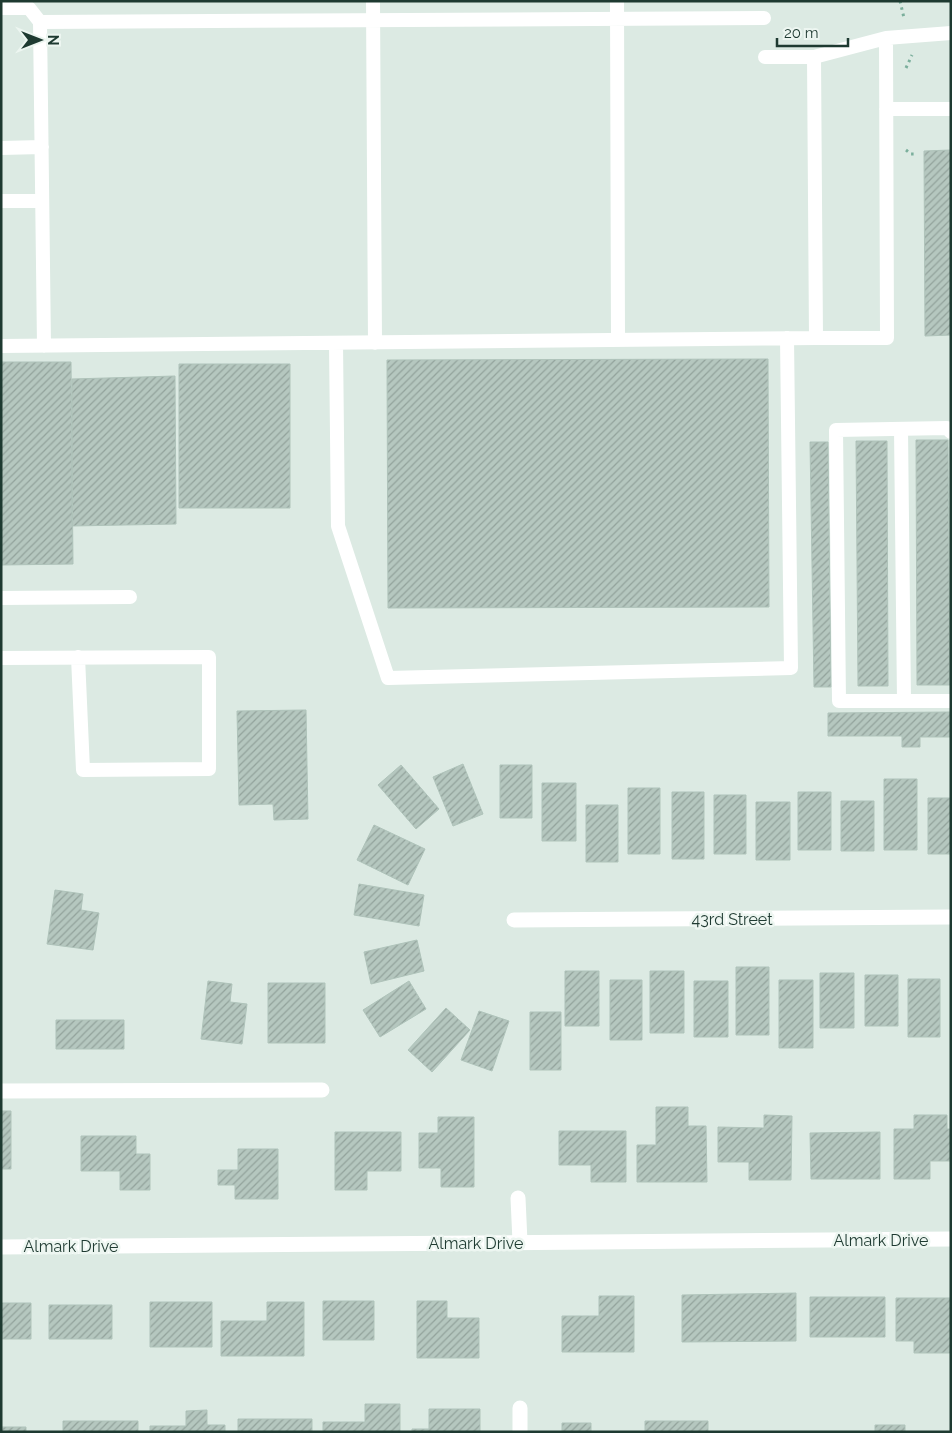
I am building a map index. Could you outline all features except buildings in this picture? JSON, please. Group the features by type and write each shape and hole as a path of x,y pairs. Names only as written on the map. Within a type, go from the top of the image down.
{"street":[{"name":"43rd Street","path":"514,920 951,917"},
{"path":"1,1092 322,1090"},
{"path":"518,1198 520,1242"},
{"name":"Almark Drive","path":"1,1247 951,1239"},
{"path":"520,1408 520,1432"}],"lane":[{"path":"373,1 375,342"},
{"path":"617,1 618,340"},
{"path":"1,8 29,8 40,22 44,346"},
{"path":"40,22 764,18"},
{"path":"765,57 814,57 886,38 951,33"},
{"path":"1,346 887,338 886,38"},
{"path":"814,57 816,338"},
{"path":"886,109 951,109"},
{"path":"1,148 42,147"},
{"path":"1,201 42,201"},
{"path":"336,343 338,526 388,678 790,668 787,338"},
{"path":"951,432 947,428 836,430 838,701 951,701"},
{"path":"901,429 904,701"},
{"path":"1,598 130,597"},
{"path":"1,658 78,657 209,657 209,769 83,770 78,657"}],"path":[{"path":"900,1 904,18"},
{"path":"905,75 913,52"}]}
